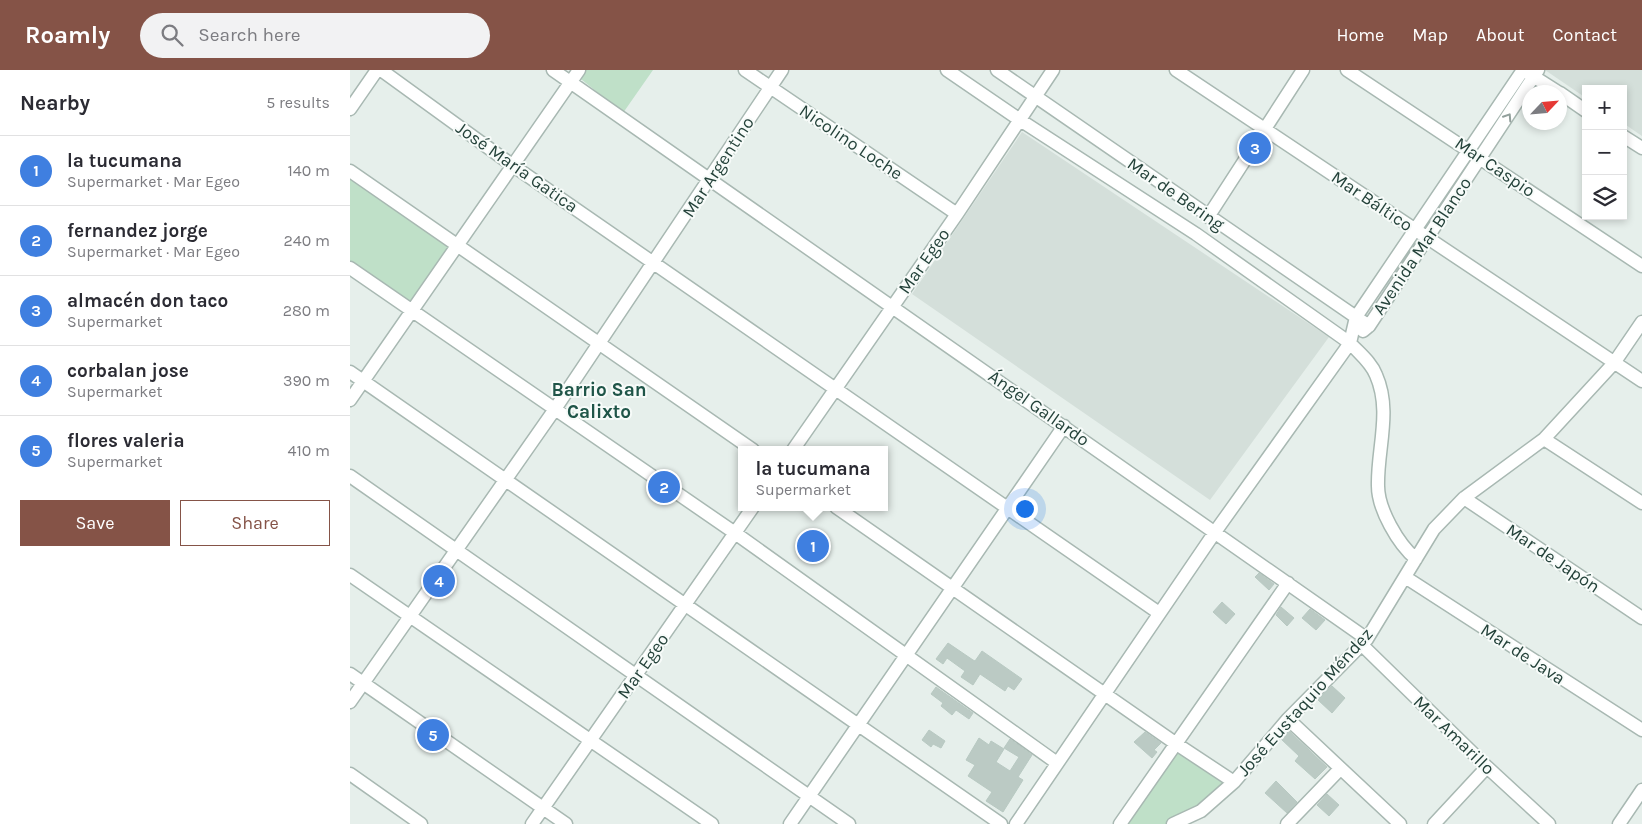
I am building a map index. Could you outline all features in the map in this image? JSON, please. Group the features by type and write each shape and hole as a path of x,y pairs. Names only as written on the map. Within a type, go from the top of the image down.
{"street":[{"path":"350,109 377,70"},
{"name":"José María Gatica","path":"382,70 512,165 1159,613"},
{"name":"Ángel Gallardo","path":"553,70 1288,582 1364,641"},
{"path":"350,400 580,70"},
{"name":"Nicolino Loche","path":"744,70 957,214"},
{"name":"Mar Argentino","path":"350,702 600,344 782,70"},
{"path":"947,70 1020,120 1196,234 1350,343 1370,364 1380,387 1384,419 1377,487 1388,521 1398,540 1416,559"},
{"name":"Mar de Bering","path":"997,70 1208,217 1370,326"},
{"name":"Mar Egeo","path":"796,446 957,214 1053,70"},
{"name":"Mar Báltico","path":"1176,70 1642,381"},
{"path":"1208,217 1303,70"},
{"name":"Mar Caspio","path":"1347,70 1642,266"},
{"path":"1530,72 1548,85"},
{"name":"Avenida Mar Blanco","path":"1356,317 1468,149 1530,72"},
{"name":"Avenida Mar Blanco","path":"1350,343 1370,326 1428,239 1481,158 1530,72"},
{"path":"1567,98 1582,108"},
{"path":"1627,139 1642,148"},
{"path":"350,171 747,446"},
{"path":"350,268 735,533 1057,763"},
{"path":"1016,824 1106,695 1159,613 1350,343 1356,317"},
{"name":"José Eustaquio Méndez","path":"1173,824 1201,811 1234,782 1288,719 1364,641 1434,528 1464,498 1544,439 1614,363 1642,322"},
{"path":"350,372 684,606 1001,824"},
{"path":"790,824 905,653 1064,426"},
{"path":"1544,439 1642,503"},
{"path":"350,476 849,824"},
{"name":"Mar de Japón","path":"1464,498 1642,618"},
{"name":"Mar Egeo","path":"532,824 750,511"},
{"path":"842,511 1234,782"},
{"path":"350,575 712,824"},
{"name":"Mar de Java","path":"1404,577 1642,730"},
{"path":"1120,824 1288,582"},
{"name":"Mar Amarillo","path":"1364,641 1486,767 1549,824"},
{"path":"350,674 566,824"},
{"path":"1288,719 1400,824"},
{"path":"1434,824 1486,767"},
{"path":"1288,824 1340,769"},
{"path":"350,774 421,824"},
{"path":"1619,824 1642,790"}],"shaded area":[{"path":"1545,70 1642,70 1642,136 1627,126 1627,85 1582,85 1582,95"},
{"path":"1022,132 1329,337 1210,500 912,294"}],"green space":[{"path":"579,70 653,70 623,113 576,75"},
{"path":"350,172 455,245 411,310 350,267"},
{"path":"1175,745 1233,782 1171,824 1121,824"}],"building":[{"path":"1259,573 1274,584 1269,590 1255,577"},
{"path":"1222,602 1235,614 1226,624 1213,612"},
{"path":"1281,607 1294,618 1287,626 1276,615"},
{"path":"1310,609 1325,620 1316,630 1302,618"},
{"path":"948,643 975,661 982,651 1022,679 1014,690 1008,686 1005,691 980,674 973,685 961,677 965,671 947,658 943,664 936,659"},
{"path":"1332,686 1345,698 1332,713 1318,700"},
{"path":"936,687 973,713 969,719 956,710 952,715 941,706 943,703 931,694"},
{"path":"929,730 945,741 941,748 933,744 931,747 922,740"},
{"path":"1289,731 1327,767 1315,779 1295,761 1299,756 1281,739"},
{"path":"1145,732 1161,743 1154,750 1157,752 1152,758 1134,742"},
{"path":"979,738 989,745 991,741 1004,749 996,762 1010,771 1019,757 1004,748 1010,739 1032,755 1018,777 1023,780 1003,812 986,801 992,792 968,776 975,765 966,760"},
{"path":"1276,781 1297,802 1287,813 1265,793"},
{"path":"1327,794 1339,805 1329,816 1317,805"}],"place":[{"name":"almacén don taco","path":"1255,148"},
{"name":"fernandez jorge","path":"664,487"},
{"name":"la tucumana","path":"813,546"},
{"name":"corbalan jose","path":"439,581"},
{"name":"flores valeria","path":"433,735"}],"district":[{"name":"Barrio San Calixto","path":"599,401"}]}
